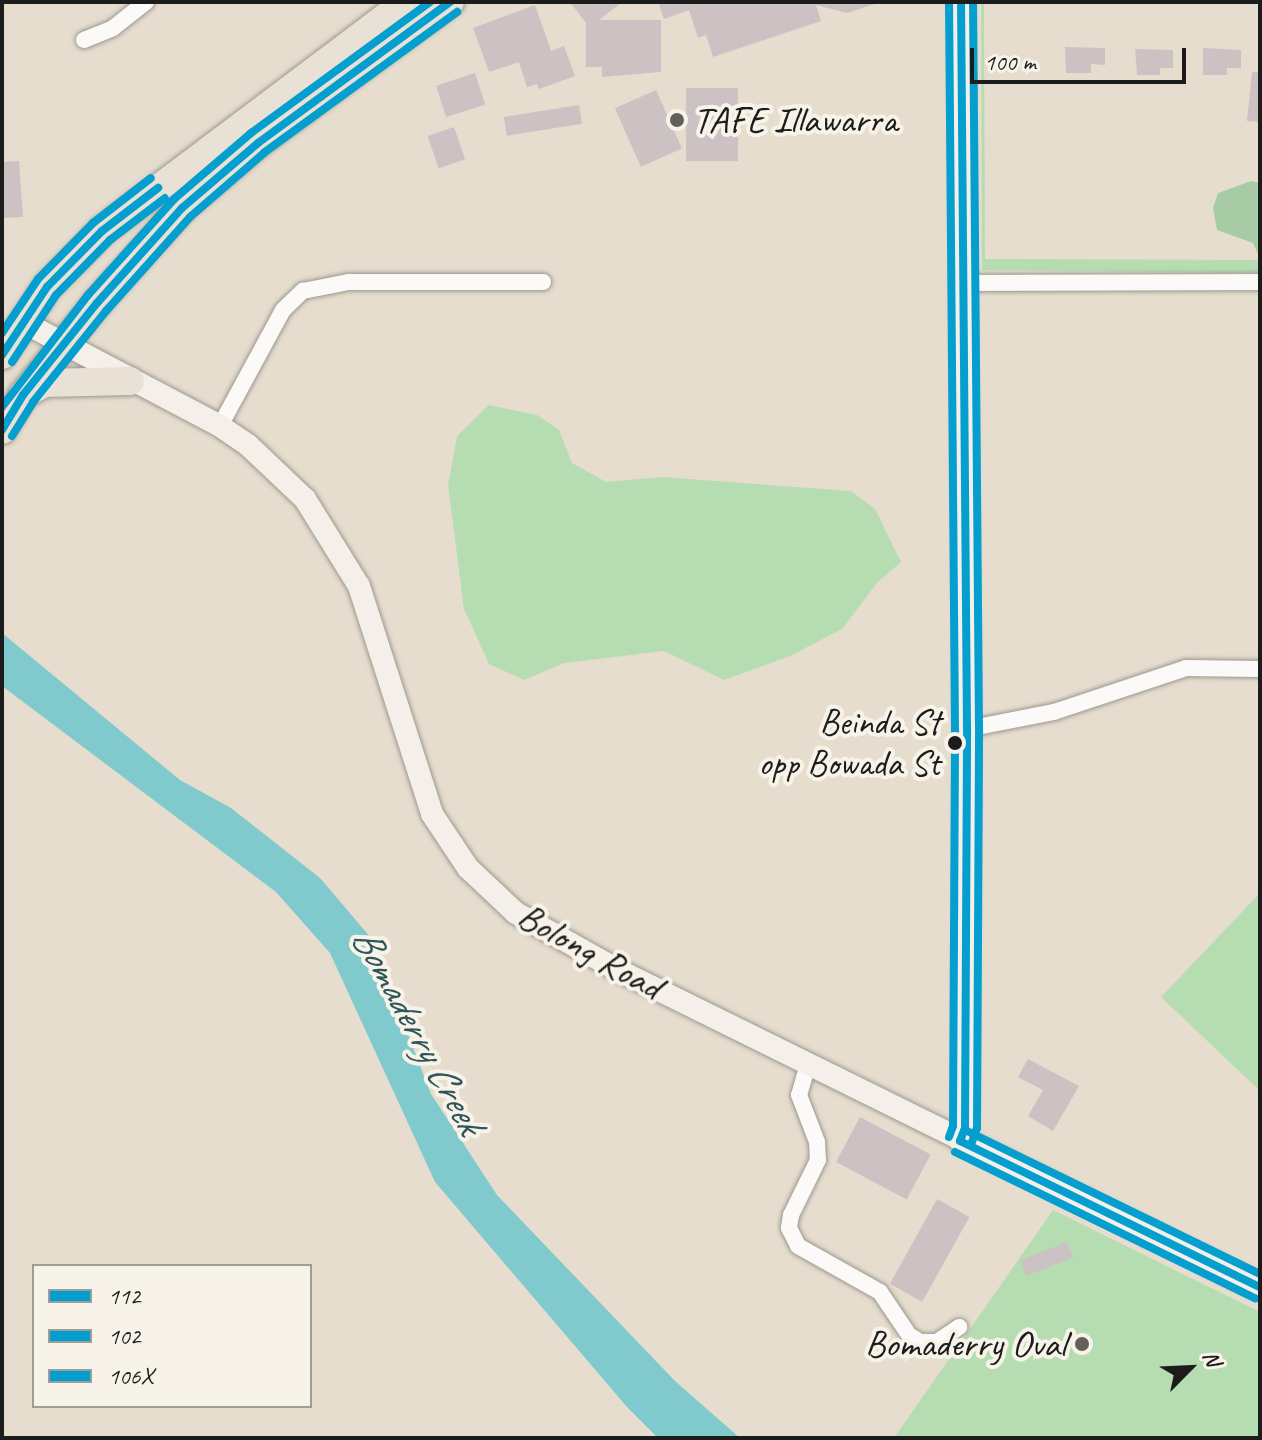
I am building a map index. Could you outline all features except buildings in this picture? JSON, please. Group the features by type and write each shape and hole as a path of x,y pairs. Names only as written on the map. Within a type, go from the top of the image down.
{"highway":[{"path":"2,355 47,287 125,212 406,2"},
{"path":"2,430 23,395 143,248 215,178 450,2"},
{"path":"23,395 45,383 139,384"}],"main road":[{"path":"960,1141 965,1128 967,729 961,2"},
{"name":"Bolong Road","path":"28,316 139,384 220,426 260,455 305,499 346,560 375,632 416,777 432,814 468,868 516,913 564,942 960,1141 1260,1287"}],"street":[{"path":"84,40 113,28 146,2"},
{"path":"220,426 283,310 303,291 349,282 543,282"},
{"path":"964,283 1260,282"},
{"path":"967,729 1054,712 1186,668 1260,669"},
{"path":"808,1064 799,1095 817,1142 818,1160 791,1215 789,1228 798,1246 880,1292 909,1335 920,1342 937,1342 959,1327"}],"green space":[{"path":"981,2 984,2 985,259 1260,260 1260,273 982,270"},
{"path":"1251,181 1260,183 1260,258 1253,243 1217,230 1213,208 1218,193"},
{"path":"489,405 537,415 559,430 572,463 606,482 662,477 851,491 875,509 901,562 877,583 842,629 790,656 724,680 664,651 564,663 524,680 489,664 464,609 448,485 457,436"},
{"path":"1260,893 1260,1091 1161,997"},
{"name":"Bomaderry Oval","path":"1053,1210 1260,1312 1260,1438 894,1438"}],"water":[{"path":"2,633 180,780 231,808 320,878 371,938 431,1094 497,1195 675,1381 740,1438 658,1438 627,1407 435,1182 330,953 276,892 2,686"}],"transit line":[{"name":"106X","path":"2,407 88,295 174,199 251,133 430,2"},
{"name":"112","path":"2,430 23,395 97,303 182,208 258,143 450,2"},
{"name":"106X","path":"949,2 955,729 953,1126 949,1137"},
{"name":"112","path":"960,1141 965,1128 967,729 961,2"},
{"name":"102","path":"971,1145 977,1128 979,729 973,2"},
{"name":"102","path":"12,436 33,402 106,311 190,217 265,152 457,12"},
{"name":"106X","path":"2,333 38,279 93,223 151,178"},
{"name":"112","path":"2,355 47,287 102,231 158,188"},
{"name":"102","path":"12,362 56,295 110,240 165,198"},
{"name":"106X","path":"965,1130 1260,1274"},
{"name":"112","path":"960,1141 1260,1287"},
{"name":"102","path":"955,1152 1255,1298"}],"place":[{"name":"TAFE Illawarra","path":"677,120"},
{"name":"Beinda St opp Bowada St","path":"955,743"},
{"name":"Bomaderry Oval","path":"1082,1344"}],"water label":[{"name":"Bomaderry Creek","path":"418,1030"}]}
